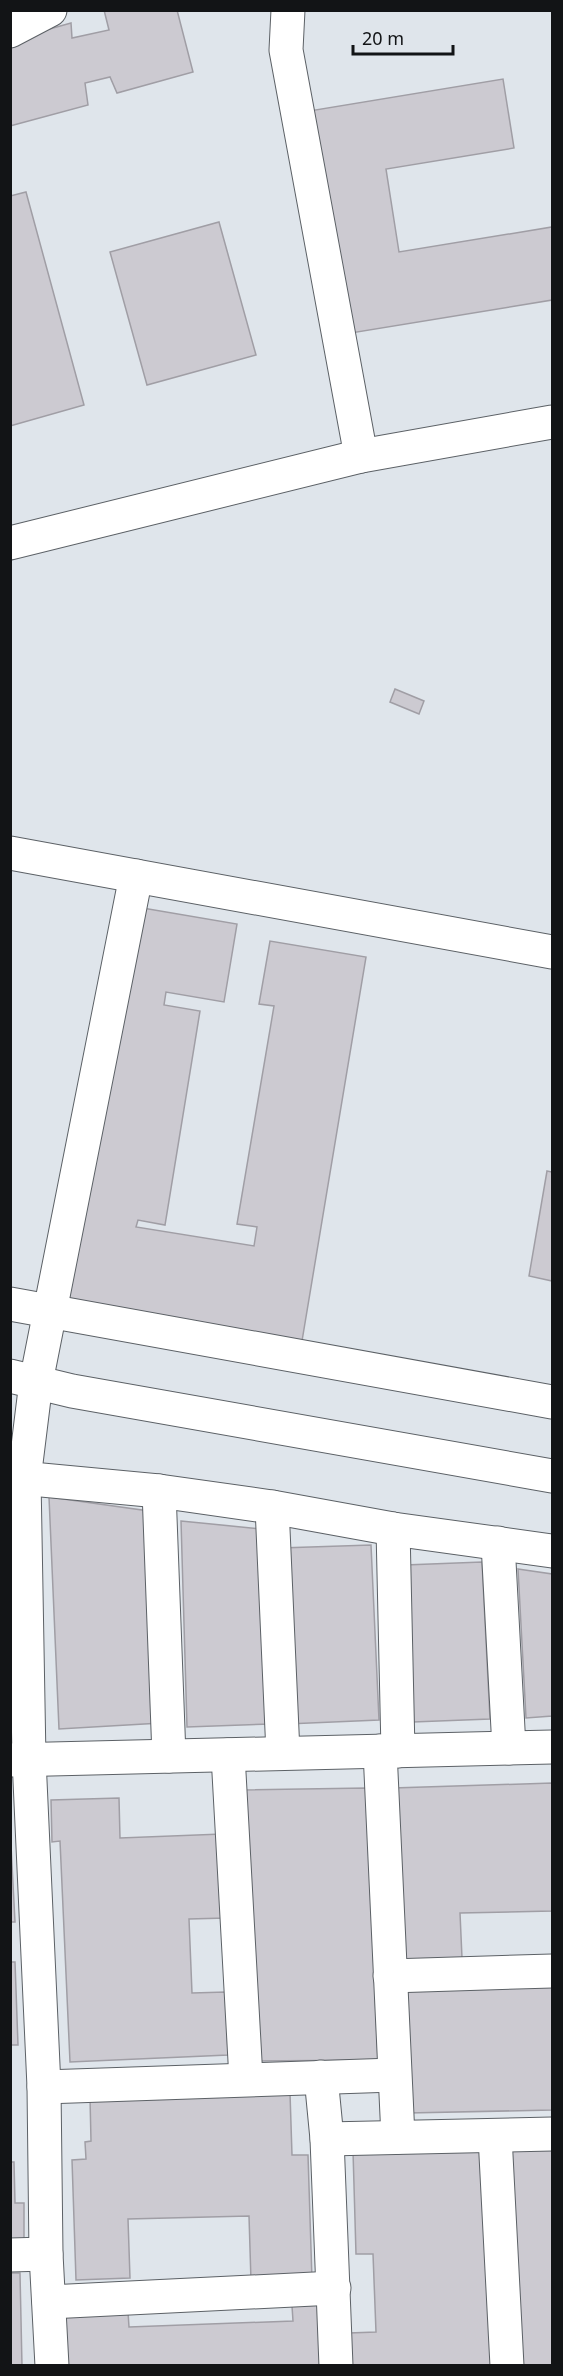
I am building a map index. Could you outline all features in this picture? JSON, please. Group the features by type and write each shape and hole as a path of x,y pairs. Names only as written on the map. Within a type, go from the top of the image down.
{"street":[{"path":"10,31 50,10"},
{"path":"288,10 286,50 361,456"},
{"path":"10,543 361,456 552,422"},
{"path":"10,853 552,952"},
{"path":"52,2366 46,2254 44,2087 23,1952 17,1478 23,1379 50,1313 136,876"},
{"path":"10,1305 552,1402"},
{"path":"23,1379 72,1391 552,1476"},
{"path":"17,1478 159,1491 272,1507 393,1529 552,1551"},
{"path":"159,1491 169,1756"},
{"path":"272,1507 283,1753"},
{"path":"393,1529 389,1751 390,1976 398,2137"},
{"path":"498,1543 509,1748"},
{"path":"20,1760 552,1747"},
{"path":"228,1755 246,2079"},
{"path":"390,1976 552,1971"},
{"path":"44,2087 394,2075"},
{"path":"321,2077 327,2139 336,2366"},
{"path":"327,2139 552,2134"},
{"path":"495,2136 507,2366"},
{"path":"10,2256 46,2254"},
{"path":"49,2302 333,2288"}],"building":[{"path":"104,10 177,10 193,72 117,93 110,77 85,83 88,105 10,126 10,40 71,23 72,38 109,30"},
{"path":"503,79 514,148 386,169 399,252 552,227 552,300 345,334 309,111"},
{"path":"26,192 84,405 10,426 10,196"},
{"path":"219,222 256,355 147,385 110,252"},
{"path":"395,689 424,701 419,714 390,702"},
{"path":"125,905 237,924 224,1002 166,992 164,1005 200,1011 165,1225 138,1220 136,1227 254,1246 257,1227 237,1224 274,1006 259,1004 270,941 366,957 302,1341 58,1300"},
{"path":"547,1171 552,1172 552,1281 529,1276"},
{"path":"49,1497 149,1511 161,1723 59,1729"},
{"path":"181,1521 262,1529 271,1724 187,1727"},
{"path":"371,1545 379,1720 287,1724 280,1548"},
{"path":"482,1562 490,1719 413,1722 405,1565"},
{"path":"518,1569 552,1574 552,1716 526,1718"},
{"path":"552,1783 552,1911 460,1913 462,1958 399,1960 393,1788"},
{"path":"366,1788 378,2060 253,2061 240,1790"},
{"path":"119,1798 120,1838 222,1834 226,1918 189,1919 192,1993 226,1992 228,2055 70,2062 60,1841 52,1842 51,1800"},
{"path":"10,1826 15,1922 10,1922"},
{"path":"10,1962 15,1962 18,2045 10,2045"},
{"path":"552,1986 552,2110 408,2113 406,1989"},
{"path":"290,2093 292,2155 308,2155 312,2280 251,2281 249,2216 128,2219 130,2278 76,2280 72,2160 86,2159 85,2142 91,2141 90,2098"},
{"path":"486,2146 494,2366 350,2366 349,2333 376,2332 373,2254 356,2254 353,2151"},
{"path":"552,2147 552,2366 517,2366 506,2149"},
{"path":"10,2162 14,2162 15,2203 24,2203 24,2243 10,2243"},
{"path":"10,2273 20,2273 22,2366 10,2366"},
{"path":"324,2305 325,2366 67,2366 64,2314 128,2312 129,2327 293,2321 292,2306"}]}
